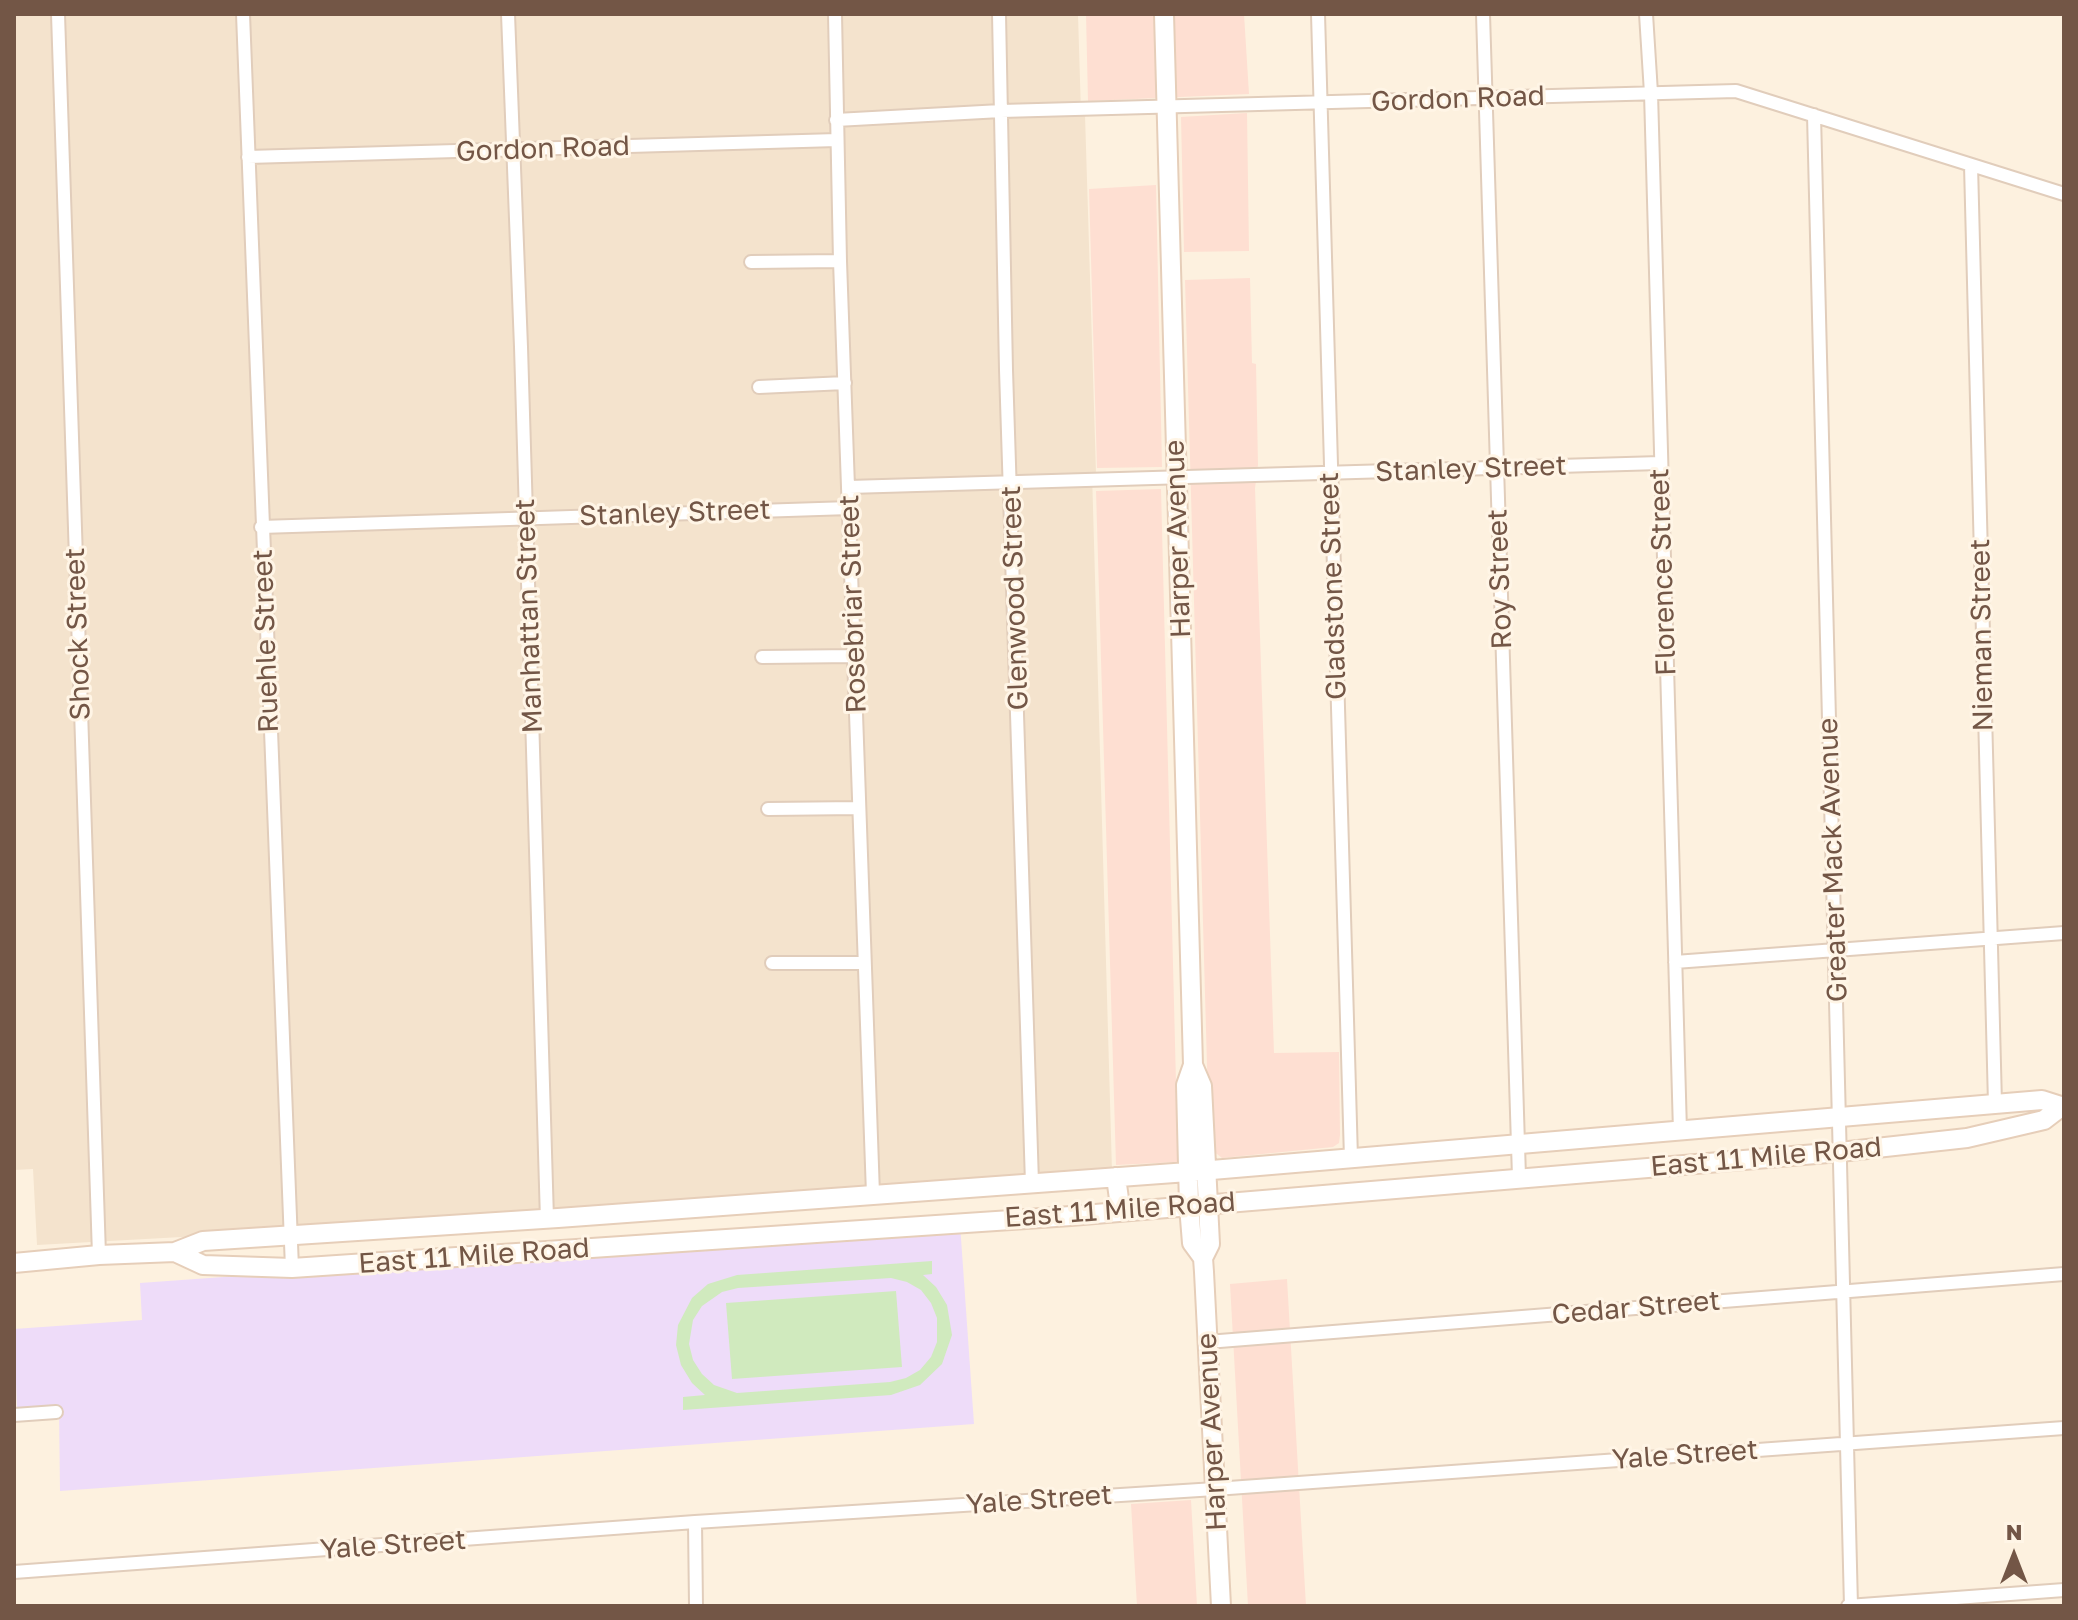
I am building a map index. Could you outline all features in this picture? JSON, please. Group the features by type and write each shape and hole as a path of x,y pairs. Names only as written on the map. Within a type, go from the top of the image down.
{"main road":[{"name":"Harper Avenue","path":"1164,14 1193,1065 1186,1085 1199,1205 1192,1243 1203,1258 1221,1606"},
{"name":"East 11 Mile Road","path":"14,1263 175,1252 203,1241 1197,1171 2042,1100 2062,1107"},
{"path":"1995,1104 2001,1113 1998,1130"},
{"name":"East 11 Mile Road","path":"175,1252 203,1265 292,1268 1111,1212 1840,1152 1967,1138 2044,1120 2062,1107"},
{"path":"1355,1157 1365,1170 1364,1178 1355,1192"},
{"path":"1243,1201 1238,1188 1241,1173 1246,1167"},
{"path":"1111,1212 1119,1199 1116,1177"},
{"path":"873,1194 868,1209 874,1227"},
{"path":"624,1213 626,1247"},
{"path":"479,1255 485,1236 480,1223"}],"street":[{"name":"Shock Street","path":"58,14 99,1255"},
{"name":"Ruehle Street","path":"243,14 292,1268"},
{"name":"Manhattan Street","path":"508,14 547,1219"},
{"name":"Rosebriar Street","path":"835,14 840,261 873,1194"},
{"name":"Glenwood Street","path":"999,14 1006,370 1012,482 1032,1183"},
{"name":"Gladstone Street","path":"1318,14 1330,472 1355,1157"},
{"name":"Roy Street","path":"1483,14 1517,1144"},
{"name":"Florence Street","path":"1646,14 1651,93 1680,1131"},
{"name":"Gordon Road","path":"836,120 1001,111 1736,91 2064,194"},
{"name":"Greater Mack Avenue","path":"1814,115 1850,1606"},
{"name":"Gordon Road","path":"248,157 837,140"},
{"name":"Nieman Street","path":"1971,165 1995,1104"},
{"path":"751,262 840,261"},
{"path":"759,387 845,383"},
{"name":"Stanley Street","path":"849,487 1660,463"},
{"name":"Stanley Street","path":"261,527 850,508"},
{"path":"762,657 855,656"},
{"path":"768,809 859,808"},
{"path":"1675,962 2064,933"},
{"path":"772,963 864,963"},
{"path":"1517,1144 1519,1177"},
{"name":"Cedar Street","path":"1207,1342 2064,1274"},
{"path":"14,1415 56,1412"},
{"name":"Yale Street","path":"14,1572 2064,1428"},
{"path":"695,1522 696,1606"},
{"path":"1850,1606 2064,1590"}],"shaded area":[{"path":"14,14 1078,14 1081,114 1085,115 1096,473 1092,473 1112,1171 236,1234 37,1245 33,1169 14,1170"},
{"path":"1086,14 1244,14 1249,94 1088,101"},
{"path":"1247,113 1249,251 1184,252 1181,117"},
{"path":"1156,185 1162,467 1097,468 1089,189"},
{"path":"1250,278 1252,363 1256,364 1258,465 1255,488 1274,1053 1339,1052 1340,1135 1339,1143 1333,1147 1222,1158 1212,1150 1208,1101 1185,280"},
{"path":"1161,489 1178,1162 1116,1165 1096,491"},
{"path":"960,1224 974,1424 60,1491 59,1406 17,1409 14,1329 142,1320 140,1283"},
{"path":"1287,1279 1306,1606 1248,1606 1230,1284"},
{"path":"1191,1500 1197,1606 1137,1606 1131,1504"}],"green space":[{"path":"932,1261 932,1274 923,1275 936,1287 947,1305 952,1335 942,1364 920,1385 891,1395 683,1410 683,1397 705,1395 692,1383 681,1365 676,1345 678,1325 692,1298 708,1284 737,1275","holes":["891,1278 921,1290 931,1303 937,1318 937,1342 931,1357 920,1370 906,1378 890,1382 737,1393 714,1385 693,1360 689,1344 693,1320 702,1306 722,1292 738,1288"]},
{"path":"896,1291 902,1367 732,1379 726,1303"}]}
